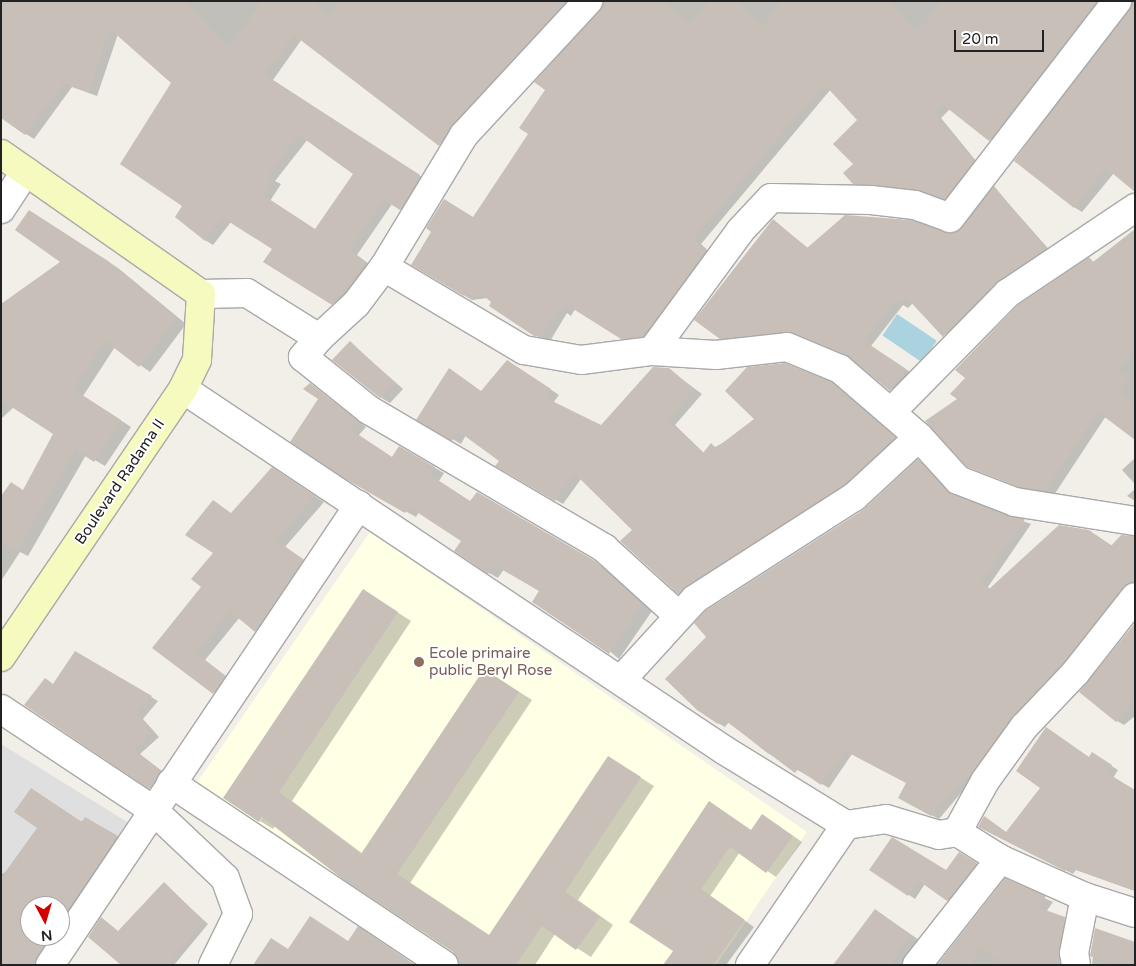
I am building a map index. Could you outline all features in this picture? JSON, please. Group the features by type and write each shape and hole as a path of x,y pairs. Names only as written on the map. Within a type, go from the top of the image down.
{"street":[{"path":"588,1 464,135 384,267 356,304 319,338 303,357 369,410 604,548 678,615"},
{"path":"652,351 740,231 771,198 870,200 915,205 950,218 1117,1"},
{"path":"1,154 201,294 247,293 319,338"},
{"path":"1,208 26,171"},
{"path":"891,412 1008,293 1135,208"},
{"path":"384,267 524,350 582,360 652,351 716,355 787,348 840,368 919,437 958,480 1015,502 1135,520"},
{"name":"Boulevard Radama II","path":"1,657 183,389 197,360 201,294"},
{"path":"183,389 622,679 724,750 846,825 886,819 939,835 957,832 1000,858 1085,897 1135,913"},
{"path":"622,679 678,615 695,599 854,497 919,437"},
{"path":"50,965 359,506"},
{"path":"957,832 985,781 1024,727 1076,672 1135,596"},
{"path":"1,710 153,810 225,878 238,914 213,965"},
{"path":"171,783 444,965"},
{"path":"750,965 846,825"},
{"path":"917,965 1000,858"},
{"path":"1076,965 1074,953 1085,897"}],"shaded area":[{"name":"Ecole primaire public Beryl Rose","path":"370,532 807,832 716,965 448,965 191,791"},
{"path":"1,744 137,828 70,927 70,896 20,896 20,946 57,946 44,965 1,965"}],"water":[{"path":"897,314 937,341 922,362 882,336"}],"building":[{"path":"1,1 184,1 229,48 262,1 312,1 328,17 340,1 555,1 562,6 453,124 439,146 294,35 265,75 420,175 400,210 384,200 349,250 366,262 332,305 263,262 272,249 223,218 205,241 175,217 182,206 120,164 171,83 110,29 89,92 64,83 25,135 1,118","holes":["299,135 353,174 315,229 263,195 273,179 268,176"]},
{"path":"603,1 662,1 690,23 710,1 736,1 763,25 782,1 888,1 917,32 943,1 1097,1 989,141 942,104 934,113 974,161 945,199 917,190 853,184 843,173 853,164 833,144 857,120 824,84 694,238 706,250 643,336 621,339 567,305 563,312 558,310 542,337 534,336 489,306 491,302 480,293 475,298 466,292 464,296 411,265 431,232 426,228 444,199 473,217 528,134 519,128 545,90 534,82 599,12"},
{"path":"1132,1 1135,1 1135,192 1106,168 1074,208 1014,161"},
{"path":"994,186 1046,249 997,282 943,337 906,297 900,305 895,301 864,341 906,369 890,391 846,355 793,333 720,339 694,320 773,219 807,248 845,215 911,220 954,233"},
{"path":"29,210 108,261 177,317 139,367 105,341 73,389 121,420 94,462 76,450 17,551 1,542 1,496 11,482 23,490 53,434 1,400 1,304 60,262 15,230"},
{"path":"1135,229 1135,350 1117,370 1129,378 1119,391 1135,404 1135,440 1098,412 1045,491 1019,487 967,467 925,421 957,399 950,394 965,378 955,370 1018,305 1089,257 1093,262"},
{"path":"350,341 394,383 380,398 332,360"},
{"path":"507,360 551,389 546,398 601,425 653,367 669,368 694,389 668,420 703,453 711,443 716,448 754,419 725,391 747,367 785,363 832,382 896,437 844,485 678,594 620,541 632,530 574,473 555,501 495,466 499,461 458,431 452,441 416,420 449,368 481,391"},
{"path":"310,383 358,421 350,429 392,457 399,446 435,467 430,475 470,501 477,492 595,561 643,604 609,654 532,602 539,591 494,565 488,574 454,551 461,541 409,507 405,513 342,477 290,442 318,399 303,389"},
{"path":"918,459 952,494 1025,519 981,582 989,589 1059,525 1089,530 1111,546 1121,535 1135,536 1135,582 1123,587 1064,662 1011,718 971,774 931,816 898,798 906,783 845,751 821,785 798,769 795,773 722,718 718,724 697,710 665,679 706,637 694,623 705,611 863,510"},
{"path":"272,467 315,496 276,540 304,560 255,632 230,611 196,653 225,676 213,694 152,648 201,587 191,579 213,553 185,535 213,500 231,513"},
{"path":"363,589 398,612 279,792 361,854 484,669 519,692 397,874 489,935 608,756 641,777 565,892 600,917 576,950 542,926 516,965 459,965 453,952 344,880 262,817 259,822 223,798"},
{"path":"1135,623 1135,699 1116,722 1079,692"},
{"path":"75,651 152,696 137,714 153,732 133,750 162,771 149,789 24,705 45,678 53,684"},
{"path":"1046,727 1089,757 1092,752 1112,765 1107,773 1135,790 1135,891 1068,867 1065,871 978,827 984,816 1006,832 1040,788 1016,771"},
{"path":"31,788 82,822 85,817 118,836 70,907 70,896 20,896 20,946 45,946 34,965 1,965 1,878 37,828 14,812"},
{"path":"709,801 751,830 762,814 793,836 766,873 730,847 701,889 745,920 713,965 663,965 673,951 629,922"},
{"path":"892,837 946,870 959,852 977,863 947,901 919,881 908,896 869,870"},
{"path":"1005,878 1046,896 1037,907 1065,917 1060,965 1004,965 981,948 970,965 937,965"},
{"path":"164,882 204,921 168,965 121,965 88,937 101,917 118,931"},
{"path":"875,909 911,935 889,965 833,965"},
{"path":"310,916 348,941 358,926 415,965 253,965 271,938 288,949"},
{"path":"1095,928 1135,942 1135,965 1114,965 1090,956"}],"place":[{"name":"Ecole primaire public Beryl Rose","path":"419,662"}]}
